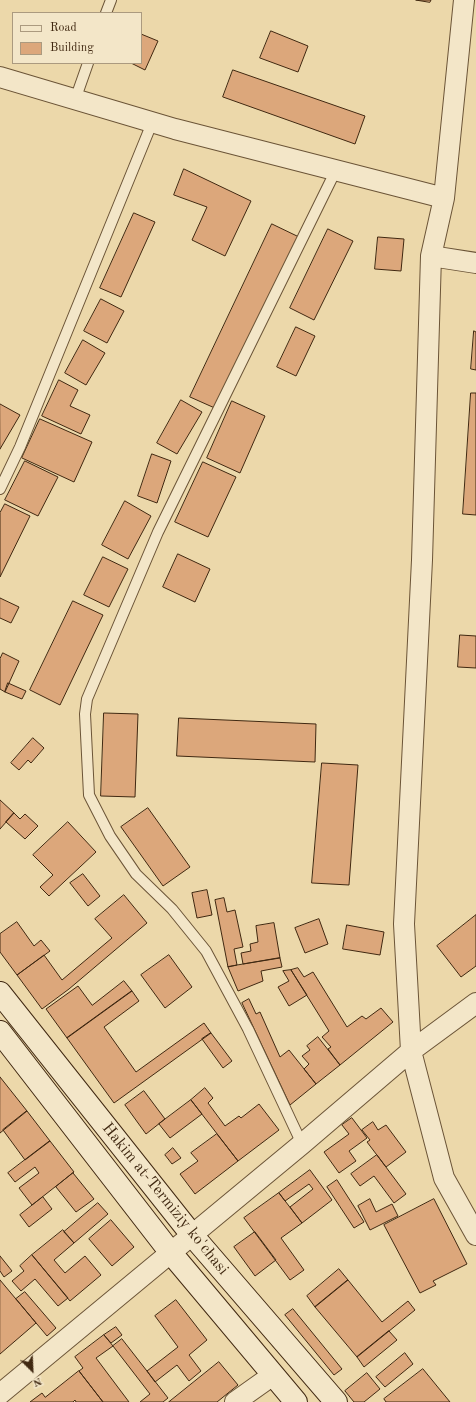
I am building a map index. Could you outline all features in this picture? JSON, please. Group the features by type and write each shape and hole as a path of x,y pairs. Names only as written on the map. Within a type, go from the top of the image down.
{"main road":[{"name":"Hakim at-Termiziy ko'chasi","path":"0,993 192,1235 336,1402"},
{"name":"Hakim at-Termiziy ko'chasi","path":"0,1032 171,1253 296,1402"}],"street":[{"path":"464,0 444,198 431,256 422,560 404,924 411,1051 444,1178 476,1235"},
{"path":"0,77 152,122 444,198"},
{"path":"431,256 476,263"},
{"path":"0,1394 302,1144 411,1051 476,1003"},
{"path":"235,1402 273,1375"}],"lane":[{"path":"106,12 111,0"},
{"path":"75,100 88,64"},
{"path":"0,489 20,447 152,122"},
{"path":"302,1144 248,1029 206,951 172,909 136,874 110,836 90,795 85,714 87,699 158,532 336,170"}],"building":[{"path":"416,0 431,0 430,2"},
{"path":"271,31 308,46 298,72 260,58"},
{"path":"142,34 158,41 145,70 133,64 142,64"},
{"path":"233,70 365,116 355,144 223,97"},
{"path":"184,169 251,201 225,256 192,240 207,207 174,195"},
{"path":"134,213 155,222 121,297 100,288"},
{"path":"272,224 299,237 217,409 190,397"},
{"path":"328,229 353,241 314,320 290,308"},
{"path":"378,237 404,239 401,271 375,269"},
{"path":"101,299 124,311 107,343 84,331"},
{"path":"296,327 315,336 296,376 277,367"},
{"path":"474,331 476,332 476,370 471,369"},
{"path":"83,340 105,353 86,385 65,373"},
{"path":"59,380 78,390 70,406 90,415 81,434 42,416"},
{"path":"471,393 476,393 476,515 463,514"},
{"path":"181,400 202,412 177,454 157,443"},
{"path":"232,401 265,416 240,473 207,458"},
{"path":"0,404 20,415 0,449"},
{"path":"40,419 92,442 74,482 22,458"},
{"path":"152,454 171,461 157,503 138,496"},
{"path":"25,461 58,477 38,516 5,500"},
{"path":"203,462 236,477 208,537 175,522"},
{"path":"125,501 151,516 128,559 102,545"},
{"path":"5,504 30,516 0,577 0,513"},
{"path":"178,554 210,569 195,602 163,587"},
{"path":"103,557 128,569 109,607 84,595"},
{"path":"0,598 19,607 11,623 0,618"},
{"path":"73,601 103,615 60,705 30,690"},
{"path":"460,635 476,636 476,668 458,667"},
{"path":"3,653 19,661 5,692 0,689 0,659"},
{"path":"8,683 26,691 22,699 5,692"},
{"path":"104,713 138,714 135,797 101,796"},
{"path":"179,718 316,724 315,762 177,756"},
{"path":"33,738 44,748 31,763 28,760 19,770 11,763"},
{"path":"322,763 358,765 349,885 312,883"},
{"path":"0,800 14,813 0,829"},
{"path":"148,808 190,867 163,886 121,827"},
{"path":"14,813 20,819 25,814 38,826 25,839 6,822"},
{"path":"68,822 96,852 49,896 40,887 53,875 33,855"},
{"path":"83,874 100,896 88,906 70,883"},
{"path":"207,890 212,915 197,918 192,893"},
{"path":"124,895 147,923 69,989 42,1009 17,975 44,955 62,980 112,938 95,919"},
{"path":"224,898 227,912 235,910 243,947 234,949 237,965 228,967 215,900"},
{"path":"476,915 476,966 461,977 437,946"},
{"path":"319,919 328,944 305,953 295,928"},
{"path":"17,922 34,946 41,940 50,951 17,975 0,952 0,934"},
{"path":"274,923 280,958 243,964 241,953 251,951 250,944 258,942 256,926"},
{"path":"347,925 384,932 380,955 343,949"},
{"path":"169,955 192,987 165,1008 141,975"},
{"path":"280,958 282,967 261,971 263,981 238,991 228,967"},
{"path":"298,968 304,977 313,972 347,1027 362,1016 366,1019 381,1008 393,1022 340,1065 328,1049 331,1047 322,1037 329,1031 291,970"},
{"path":"291,970 307,995 289,1006 278,987 289,981 283,971"},
{"path":"124,981 132,991 67,1038 46,1009 78,986 92,1005"},
{"path":"132,991 139,1001 104,1027 136,1072 204,1023 211,1033 114,1103 67,1038"},
{"path":"249,999 256,1014 260,1012 280,1057 289,1050 316,1084 290,1105 242,1003"},
{"path":"211,1033 232,1061 223,1068 202,1039"},
{"path":"318,1037 340,1065 316,1084 304,1069 309,1064 302,1056 310,1050 307,1046"},
{"path":"0,1077 27,1111 0,1133"},
{"path":"205,1088 213,1098 208,1103 225,1126 239,1116 241,1118 259,1104 279,1130 238,1161 191,1100"},
{"path":"144,1091 165,1119 146,1134 125,1105"},
{"path":"191,1100 202,1114 170,1138 159,1124"},
{"path":"27,1111 50,1141 25,1160 3,1130"},
{"path":"352,1118 367,1138 349,1151 356,1161 339,1173 324,1152 349,1134 342,1125"},
{"path":"373,1122 378,1130 386,1125 406,1152 386,1167 367,1142 370,1140 362,1130"},
{"path":"217,1134 238,1161 195,1194 180,1174 198,1161 191,1153"},
{"path":"50,1141 74,1172 32,1205 19,1188 39,1173 35,1167 15,1182 8,1173"},
{"path":"173,1148 181,1158 172,1164 165,1155"},
{"path":"377,1155 406,1194 394,1203 374,1176 360,1186 351,1174"},
{"path":"310,1170 332,1200 302,1223 290,1207 313,1189 309,1184 285,1201 279,1193"},
{"path":"73,1173 94,1199 76,1212 56,1187"},
{"path":"337,1180 364,1222 354,1228 327,1187"},
{"path":"279,1193 302,1223 281,1238 304,1270 290,1280 244,1218"},
{"path":"43,1197 52,1209 29,1227 20,1215"},
{"path":"370,1199 376,1212 392,1204 398,1216 370,1230 358,1206"},
{"path":"434,1199 467,1264 433,1281 436,1285 420,1293 384,1225"},
{"path":"98,1203 108,1214 74,1243 64,1232"},
{"path":"111,1220 134,1247 112,1266 89,1239"},
{"path":"63,1230 74,1243 54,1260 65,1273 85,1256 101,1275 70,1301 32,1255"},
{"path":"255,1232 276,1260 255,1276 234,1247"},
{"path":"32,1255 68,1298 58,1306 35,1279 21,1291 12,1281 24,1271 20,1266"},
{"path":"0,1256 12,1271 4,1277 0,1271"},
{"path":"339,1269 348,1280 315,1307 307,1296"},
{"path":"0,1280 36,1323 0,1354"},
{"path":"348,1280 382,1322 408,1301 415,1310 357,1357 315,1307"},
{"path":"25,1292 56,1328 47,1336 16,1299"},
{"path":"176,1300 207,1340 189,1355 201,1371 189,1381 177,1365 155,1382 147,1371 178,1347 155,1316"},
{"path":"293,1309 342,1369 334,1375 285,1315"},
{"path":"116,1327 122,1335 111,1343 104,1335"},
{"path":"389,1331 397,1340 364,1367 357,1357"},
{"path":"104,1335 113,1346 96,1358 129,1402 103,1402 79,1371 83,1368 75,1357"},
{"path":"122,1339 168,1398 163,1402 140,1402 150,1394 113,1346"},
{"path":"405,1353 413,1364 385,1387 376,1377"},
{"path":"219,1362 238,1385 217,1402 169,1402"},
{"path":"423,1369 450,1402 386,1402 384,1399"},
{"path":"79,1371 103,1402 76,1402 75,1400 73,1402 30,1402 42,1393 45,1397"},
{"path":"367,1373 380,1389 364,1402 354,1402 345,1391"}]}
